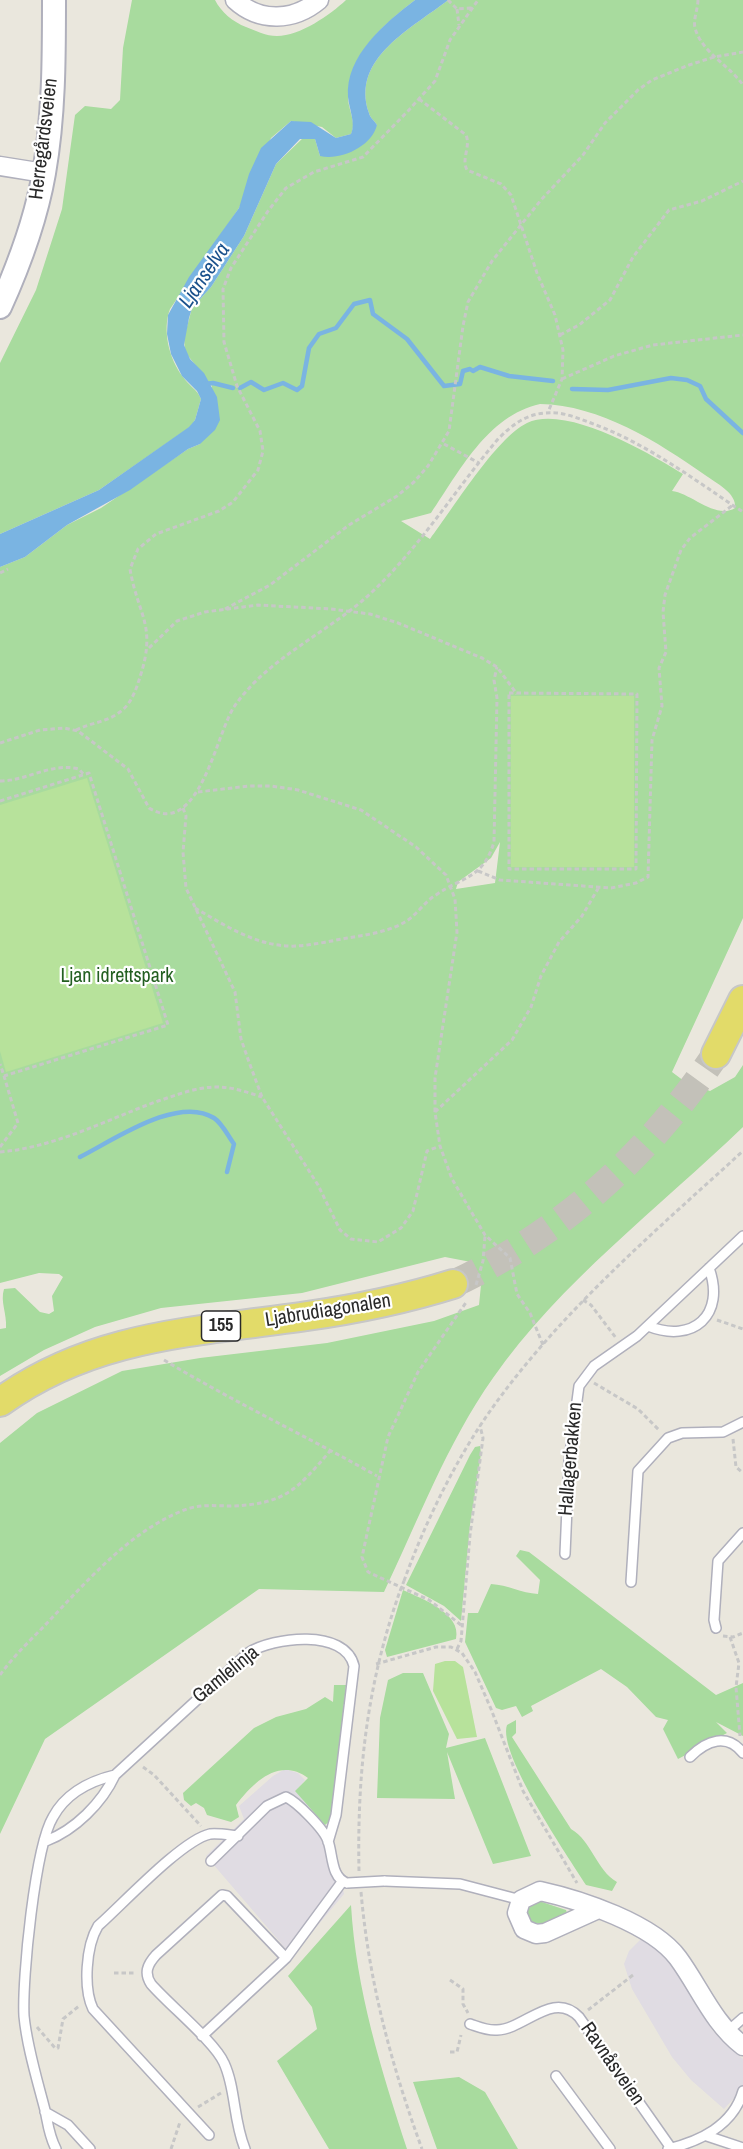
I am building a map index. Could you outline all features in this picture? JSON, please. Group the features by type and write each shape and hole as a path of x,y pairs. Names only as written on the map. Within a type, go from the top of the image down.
{"main road":[{"path":"716,1054 743,1000"},
{"name":"Ljabrudiagonalen","path":"0,1402 46,1373 115,1346 180,1332 381,1304 453,1284"}],"street":[{"name":"Herregårdsveien","path":"0,307 16,271 44,173 52,99 54,0"},
{"path":"235,0 253,12 273,17 291,16 306,10 319,0"},
{"path":"0,166 44,173"},
{"path":"588,1907 545,1933 536,1934 529,1933 520,1925 517,1913 521,1900 540,1891 588,1907 641,1928 664,1942 678,1958 710,2010 727,2032 743,2046"}],"lane":[{"name":"Hallagerbakken","path":"565,1554 569,1461 579,1386 594,1366 648,1326 743,1236"},
{"path":"648,1326 659,1330 682,1332 700,1324 708,1314 714,1300 713,1280 709,1268"},
{"path":"631,1582 638,1472 668,1438 682,1433 723,1432 743,1422"},
{"path":"716,1628 714,1620 718,1561 743,1533"},
{"name":"Gamlelinja","path":"46,1841 70,1828 94,1807 115,1774 214,1682 257,1647 284,1641 323,1641 338,1647 352,1660 354,1666 336,1815 328,1842"},
{"path":"690,1757 701,1747 720,1739 736,1744 743,1753"},
{"name":"Gamlelinja","path":"56,2149 48,2130 36,2082 26,2024 24,1994 34,1890 51,1819 77,1790 97,1779 115,1774"},
{"name":"Gamlelinja","path":"211,1861 267,1806 286,1797 293,1800 328,1842 336,1874 344,1882"},
{"path":"209,2136 190,2112 93,2009 89,2001 90,1951 93,1934 98,1926 194,1840 210,1834 238,1836"},
{"path":"202,2036 286,1958 344,1882 460,1884 521,1900"},
{"path":"245,2149 235,2120 232,2088 223,2059 151,1984 146,1973 156,1955 222,1895 228,1896 286,1958"},
{"name":"Ravnåsveien","path":"470,2024 499,2031 551,2008 565,2008 579,2017 670,2149 707,2136 727,2120 743,2091"},
{"path":"727,2032 743,2018"},
{"path":"556,2076 610,2149"},
{"path":"45,2112 68,2124 90,2149"},
{"path":"707,2136 743,2148"}],"path":[{"path":"448,0 457,9 459,25"},
{"path":"0,743 40,730 75,730 117,714 129,703 138,685 148,650 145,617 130,569 133,558 156,534 206,517 233,502 253,480 263,451 260,431 237,386 224,342 221,303 226,278 268,211 286,188 314,172 363,157 419,99 438,76 450,40 478,0"},
{"path":"698,0 695,27 714,57 735,73 743,85"},
{"path":"457,9 472,8"},
{"path":"225,609 270,585 349,525 397,496 414,482 443,443 449,431 463,326 468,302 481,276 520,225 577,161 624,102 652,80 714,57 743,52"},
{"path":"419,99 466,135 469,140 466,169 507,189 513,199 520,225 555,315 563,350 562,379 548,412"},
{"path":"560,335 579,325 610,300 633,256 669,210 702,201 743,181"},
{"path":"562,379 614,356 653,345 743,335"},
{"path":"75,730 85,735 128,769 149,808 166,813 183,808 198,792 223,729 242,698 263,675 349,613 400,563 479,463 513,425 534,415 548,412 576,417 626,437 672,463 743,512"},
{"path":"443,443 479,463"},
{"path":"478,871 500,880 618,888 648,877 652,740 662,698 659,668 666,652 663,612 665,595 681,550 690,538 733,505"},
{"path":"0,573 8,569"},
{"path":"148,650 177,621 225,609 281,605 331,609 370,614 398,623 476,656 497,667 517,694"},
{"path":"193,907 234,931 270,943 296,946 371,934 396,927 413,917 434,895 478,871 488,860 495,842 497,698 494,680 497,667"},
{"path":"509,693 517,694 637,694 636,869 509,869 509,693"},
{"path":"0,781 28,777 62,766 79,769 84,775"},
{"path":"0,801 89,773 168,1025 4,1076"},
{"path":"198,792 271,786 298,790 361,810 430,859 446,875 455,899 457,932 435,1078 435,1112 440,1146 452,1179 485,1235 510,1258 517,1294 530,1313 543,1345"},
{"path":"183,808 186,816 183,836 186,888 235,992 241,1039 262,1097 318,1185 340,1230 351,1239 378,1242 401,1228 415,1202 427,1151 440,1146"},
{"path":"435,1112 512,1040 531,1007 541,976 559,942 582,916 599,887"},
{"path":"0,1064 18,1123 0,1147"},
{"path":"0,1152 26,1150 78,1134 148,1105 202,1088 233,1088 262,1097"},
{"path":"400,1591 428,1525 480,1426 504,1392 584,1300 633,1251 743,1151"},
{"path":"461,1625 434,1603 368,1572 363,1565 362,1557 388,1437 409,1388 435,1345 459,1316 476,1285 483,1261 485,1235"},
{"path":"584,1300 591,1305 616,1339"},
{"path":"708,1314 721,1323 743,1329"},
{"path":"160,1357 231,1400 378,1476"},
{"path":"607,1390 638,1409 659,1430"},
{"path":"457,1649 461,1641 483,1437 480,1426"},
{"path":"734,1449 736,1467 743,1473"},
{"path":"0,1675 77,1592 126,1546 154,1524 188,1509 205,1505 259,1505 281,1498 303,1482 331,1450"},
{"path":"716,1628 719,1633 730,1637 743,1633"},
{"path":"730,1637 739,1663 736,1687 740,1739 736,1744"},
{"path":"376,1665 436,1647 457,1649 475,1672 523,1791 576,1879 588,1907"},
{"path":"145,1769 190,1812"},
{"path":"114,1973 146,1973"},
{"path":"579,2017 633,1976"},
{"path":"450,1980 463,1989 463,2004 468,2011 470,2024"},
{"path":"26,2024 40,2029 57,2049 60,2046 61,2025 66,2014 89,2001"},
{"path":"450,2052 457,2052 461,2035"},
{"path":"171,2149 178,2125 190,2112 232,2088"}],"shaded area":[{"path":"285,1769 298,1773 305,1780 296,1791 330,1830 344,1894 292,1956 206,1856 244,1819 239,1806 273,1776"},
{"path":"641,1939 662,1953 675,1969 713,2031 743,2059 743,2089 724,2109 691,2080 672,2057 632,1989 624,1964 629,1951"}],"green space":[{"path":"132,0 215,0 228,16 237,22 261,33 277,36 305,29 346,0 415,0 380,30 354,67 348,97 353,120 351,134 336,138 322,127 291,121 271,138 239,208 170,309 167,335 174,362 201,399 195,420 190,427 99,490 0,534 0,363 36,290 62,209 75,115 85,106 111,109 120,100 123,48"},
{"name":"Ljan idrettspark","path":"448,0 743,0 743,918 672,1072 684,1081 710,1091 735,1077 743,1065 743,1127 579,1278 519,1343 493,1378 461,1429 384,1592 259,1589 45,1739 0,1834 0,1443 37,1413 122,1371 200,1358 327,1343 434,1321 479,1305 481,1285 471,1262 445,1257 302,1293 161,1308 95,1327 44,1350 0,1376 0,1329 6,1328 4,1289 15,1288 40,1312 49,1314 54,1311 52,1296 63,1277 59,1274 39,1273 0,1283 0,567 25,557 67,525 101,508 188,449 200,444 212,386 185,352 184,338 192,308 211,287 244,236 276,164 304,137 315,139 320,156 367,140 377,125 370,115 366,94 368,76 376,60 388,46","holes":["540,404 584,411 606,418 648,438 725,489 733,498 735,508 720,511 672,491 683,474 629,444 585,425 544,419 527,423 502,444 475,476 430,539 401,521 431,513 464,464 490,433 521,410","500,842 495,883 456,889 458,882 491,858"]},
{"path":"511,696 634,696 634,867 511,867"},
{"name":"Ljan idrettspark","path":"87,778 163,1023 6,1072 0,1051 0,805"},
{"path":"480,1446 481,1454 470,1525 461,1621 444,1606 406,1585 470,1455 475,1447"},
{"path":"520,1550 529,1552 716,1695 743,1683 743,1736 716,1722 727,1733 678,1759 663,1729 668,1720 656,1717 627,1687 601,1669 531,1706 533,1711 522,1717 516,1706 502,1710 496,1708 465,1642 468,1613 478,1613 491,1584 538,1594 540,1580 516,1556"},
{"path":"403,1590 447,1614 456,1630 456,1639 387,1657 385,1650"},
{"path":"455,1661 463,1667 477,1737 457,1739 433,1691 435,1664"},
{"path":"403,1673 423,1673 449,1734 446,1748 485,1738 531,1856 493,1864 447,1752 455,1799 377,1798 380,1718 388,1680"},
{"path":"334,1685 346,1685 331,1820 325,1825 295,1791 308,1778 287,1770 268,1775 251,1788 236,1805 239,1817 231,1822 207,1815 204,1808 196,1803 191,1806 184,1800 183,1793 254,1728 276,1717 306,1709 325,1697 333,1702"},
{"path":"516,1720 516,1733 512,1737 571,1829 584,1841 610,1877 617,1882 612,1891 586,1885 536,1805 523,1781 507,1739 507,1725"},
{"path":"539,1901 566,1910 567,1913 547,1922 532,1922 527,1919 527,1912"},
{"path":"351,1905 358,1968 371,2029 407,2149 329,2149 277,2061 317,2029 312,2007 288,1976"},
{"path":"459,2077 485,2092 518,2149 437,2149 413,2082"}],"water":[{"name":"Ljanselva","path":"415,0 448,0 388,46 376,60 368,76 366,94 370,115 377,125 374,133 354,150 328,157 320,156 315,139 300,139 276,164 244,236 211,287 192,308 184,345 190,359 204,373 217,397 220,420 215,430 200,444 188,449 130,490 67,525 25,557 0,567 0,534 99,490 189,427 195,420 201,399 197,391 182,376 171,354 167,334 168,315 189,277 239,208 249,174 261,148 291,121 311,122 336,138 351,134 353,121 348,97 353,68 369,42 391,19"}],"waterway":[{"path":"240,388 251,382 264,390 283,383 297,390 302,386 309,348 319,334 336,328 354,304 370,300 373,314 407,339 444,386 460,384 463,371 470,369 473,371 480,367 509,376 553,381"},
{"path":"572,389 608,390 671,378 687,380 700,386 706,399 743,433"},
{"path":"204,384 213,383 233,388"},
{"path":"80,1157 146,1122 183,1112 199,1112 217,1120 234,1144 227,1172"}],"tunnel":[{"path":"453,1284 531,1241 601,1187 662,1125 716,1054"}]}
